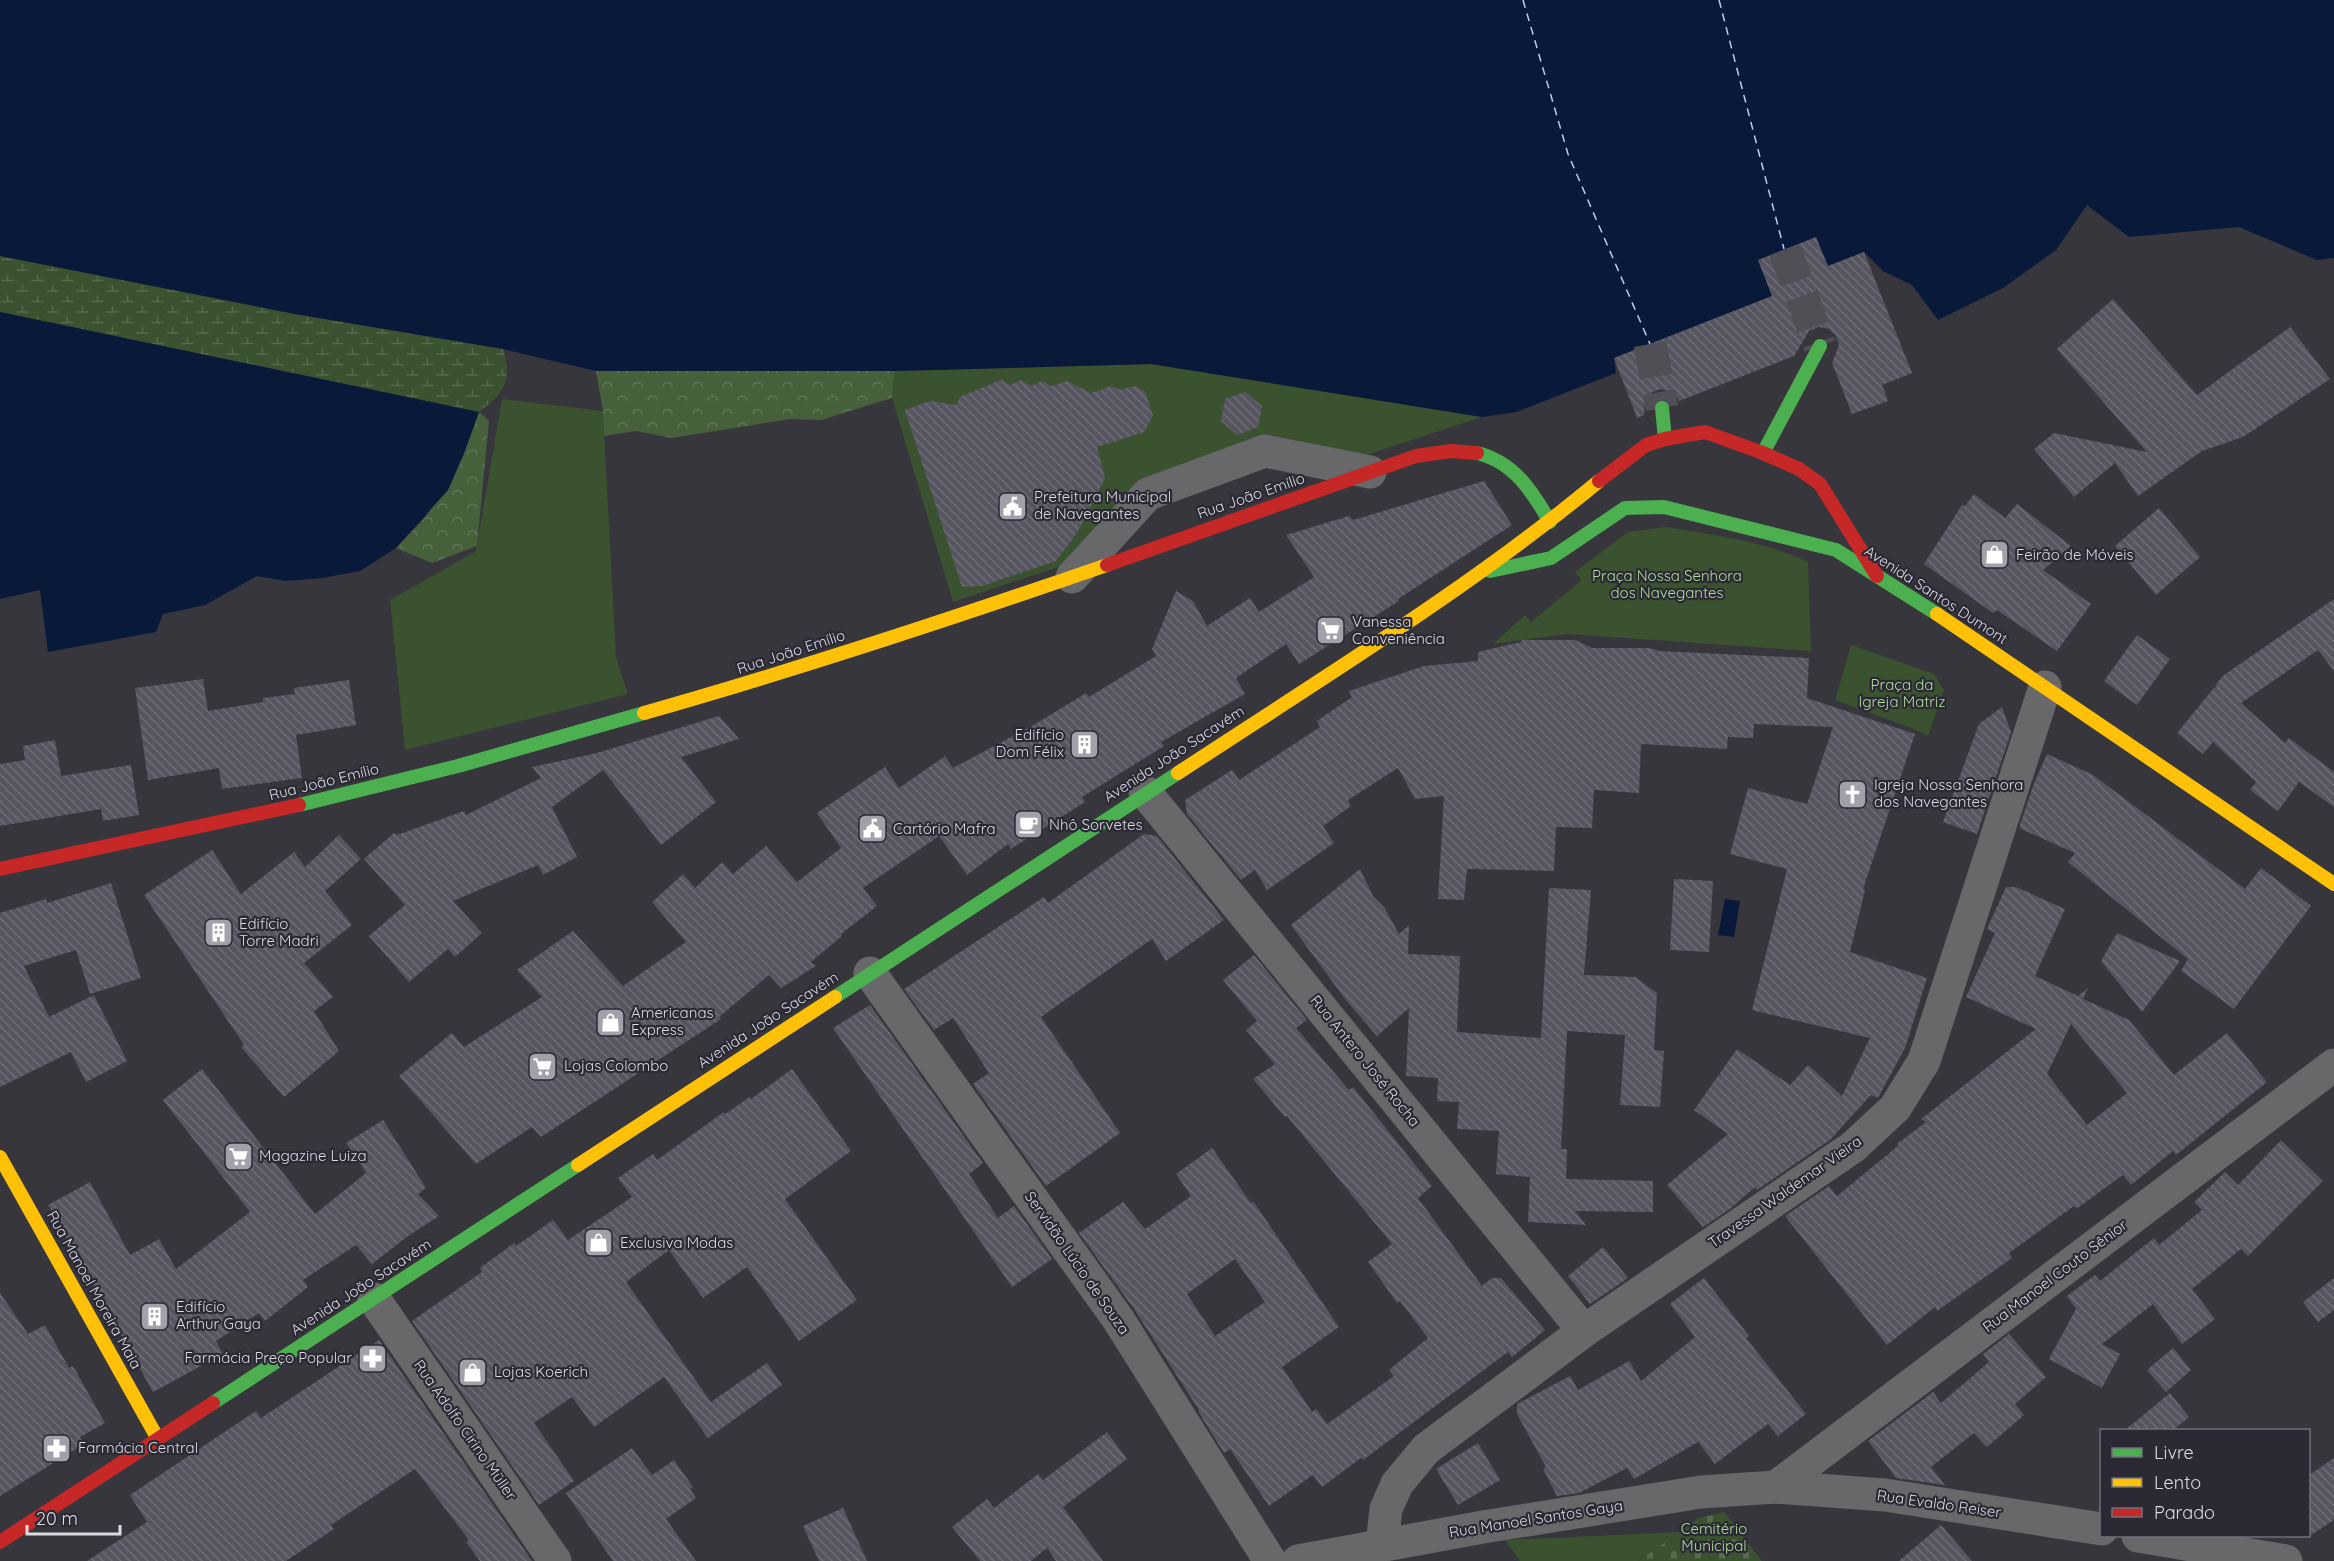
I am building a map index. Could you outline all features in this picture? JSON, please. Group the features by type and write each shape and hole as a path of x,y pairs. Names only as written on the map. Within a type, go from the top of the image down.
{"main road":[{"path":"1763,453 1780,418 1802,384 1820,346"},
{"path":"1662,408 1665,439"},
{"name":"Avenida João Sacavém","path":"0,1542 1384,638 1550,522 1629,456 1646,445 1705,432 1799,469 1820,484 1877,576"},
{"name":"Rua João Emílio","path":"0,869 273,812 458,766 737,687 975,611 1416,456 1461,451 1491,456 1514,470 1531,489 1550,522"},
{"name":"Avenida Santos Dumont","path":"1475,574 1551,558 1625,508 1664,507 1836,550 1945,619 2334,884"},
{"name":"Rua Manoel Moreira Maia","path":"0,1157 158,1439"}],"street":[{"path":"1072,577 1148,494 1265,451 1370,472"},
{"name":"Travessa Waldemar Vieira","path":"1382,1545 1386,1509 1397,1484 1426,1449 1584,1331 1853,1147 1895,1108 1924,1061 2045,687"},
{"name":"Rua Antero José Rocha","path":"1145,792 1584,1331"},
{"name":"Servidão Lúcio de Souza","path":"870,973 1118,1319 1270,1561"},
{"name":"Rua Manoel Couto Sênior","path":"1776,1487 2334,1065"},
{"name":"Rua Adolfo Cirino Müller","path":"374,1299 555,1561"},
{"name":"Rua Evaldo Reiser","path":"1776,1487 1885,1495 2100,1529"},
{"name":"Rua Manoel Santos Gaya","path":"1315,1559 1382,1545 1689,1494 1776,1487"},
{"path":"2144,1537 2286,1561"}],"green space":[{"path":"0,256 295,314 503,349 506,360 506,378 495,399 479,412 0,312"},
{"path":"1151,364 1482,417 1366,455 1266,434 1140,480 1064,565 953,602 892,398 895,371"},
{"path":"596,371 895,371 892,398 821,420 790,419 672,438 636,431 603,436 603,411"},
{"path":"502,399 603,411 616,657 628,694 405,750 390,600 476,551"},
{"path":"479,412 489,421 477,546 432,563 396,548 425,518 463,456"},
{"name":"Praça Nossa Senhora dos Navegantes","path":"1666,527 1756,544 1808,562 1811,651 1567,634 1493,644 1525,615 1531,622 1582,580 1575,572 1628,532"},
{"name":"Praça da Igreja Matriz","path":"1851,645 1934,674 1944,690 1928,736 1835,700"},
{"name":"Cemitério Municipal","path":"1724,1512 1762,1561 1638,1561 1699,1518"},
{"path":"1680,1532 1638,1561 1520,1561 1505,1540"}],"water":[{"path":"0,0 2334,0 2334,258 2317,260 2239,227 2129,237 2087,205 2056,250 2003,288 1938,320 1912,285 1883,271 1864,252 1828,266 1816,238 1758,260 1772,296 1614,358 1616,373 1516,412 1482,417 1151,364 895,371 596,371 503,349 295,314 0,256"},
{"path":"0,312 479,412 448,490 396,548 360,571 322,578 285,581 257,576 205,605 163,614 156,632 48,652 40,590 0,599"},
{"path":"1725,899 1740,901 1734,937 1718,935"}],"building":[{"path":"1816,237 1828,266 1864,252 1912,373 1882,385 1888,401 1852,414 1832,363 1839,345 1836,336 1829,329 1819,327 1809,331 1794,356 1679,401 1669,391 1661,389 1652,392 1645,401 1644,415 1637,418 1614,358 1772,296 1758,260"},
{"path":"2113,299 2197,395 2290,327 2330,379 2243,437 2202,451 2138,496 2115,463 2074,497 2034,449 2054,433 2147,452 2057,349"},
{"name":"Prefeitura Municipal de Navegantes","path":"1001,380 1010,385 1021,380 1031,386 1042,381 1052,386 1067,381 1091,393 1111,386 1120,390 1135,386 1145,391 1153,416 1144,432 1097,447 1105,478 1077,533 1056,561 982,586 962,587 905,410 930,401 956,405 960,397"},
{"path":"1245,392 1262,406 1258,427 1237,435 1221,421 1225,399"},
{"path":"1484,481 1512,525 1398,599 1399,601 1299,664 1286,644 1236,678 1245,694 1161,742 1164,746 1082,797 1085,802 1011,849 1008,844 967,875 939,836 863,888 877,906 841,934 842,936 811,962 816,966 781,988 769,975 719,1017 721,1019 541,1137 532,1127 476,1164 399,1076 452,1033 464,1047 542,997 517,970 573,931 623,986 686,942 652,902 683,874 695,888 722,862 733,874 766,846 797,882 841,848 817,813 885,767 899,788 945,756 953,768 1037,723 1086,693 1089,697 1156,656 1152,649 1176,591 1193,601 1207,626 1250,598 1259,612 1314,577 1286,535 1349,516 1353,520"},
{"name":"Feirão de Móveis","path":"1974,494 2005,518 2017,504 2071,546 2043,570 2091,604 2057,651 1997,610 1993,613 1924,564 1962,505 1965,506"},
{"path":"2159,508 2200,557 2156,595 2115,546"},
{"path":"2334,599 2334,671 2318,650 2241,703 2285,743 2289,738 2334,772 2334,807 2299,782 2278,811 2250,790 2256,782 2213,742 2203,754 2177,733 2224,675"},
{"path":"2137,635 2170,659 2137,705 2104,681"},
{"path":"1522,640 1575,640 1592,648 1650,648 1659,651 1809,658 1807,698 1915,734 1863,889 1865,890 1850,952 1927,978 1905,1048 1878,1098 1871,1095 1830,1140 1757,1190 1755,1187 1730,1209 1703,1227 1667,1185 1728,1134 1694,1110 1737,1049 1790,1085 1808,1065 1842,1096 1870,1038 1752,1010 1787,869 1730,854 1748,788 1807,804 1833,727 1754,724 1753,738 1728,737 1727,749 1641,744 1639,793 1594,790 1592,828 1556,827 1554,871 1467,869 1464,900 1438,899 1444,796 1415,799 1398,768 1348,800 1351,806 1323,826 1334,843 1267,890 1255,870 1241,880 1187,814 1185,800 1232,770 1239,780 1320,727 1317,721 1352,697 1349,691 1424,666 1478,661 1478,652"},
{"path":"203,679 208,711 263,702 263,698 295,694 294,688 349,680 356,725 296,735 302,778 222,789 219,768 148,780 135,688"},
{"path":"2002,707 2011,732 1977,834 1943,822 1979,724"},
{"path":"719,716 739,739 681,757 716,802 661,845 603,770 552,807 577,857 543,875 538,865 453,901 482,933 455,957 448,949 409,982 369,936 405,905 364,859 394,833 397,835 464,811 466,815 541,778 532,767 597,753"},
{"path":"55,740 61,776 131,765 139,815 103,821 101,809 0,826 0,764 25,760 23,746"},
{"path":"2047,754 2093,775 2245,889 2261,868 2311,906 2234,1009 2181,971 2188,959 2068,862 2075,853 2019,828"},
{"path":"1144,834 1157,836 1224,920 1166,961 1152,939 1041,1017 1120,1133 1046,1186 973,1084 989,1073 953,1018 934,1030 904,989 1044,897 1048,903"},
{"path":"339,835 361,859 325,891 352,925 304,963 333,997 314,1011 339,1051 284,1097 241,1047 244,1045 144,895 212,850 241,894 294,852 305,867"},
{"path":"1360,869 1373,896 1384,907 1399,934 1409,925 1408,954 1460,956 1457,1032 1541,1038 1549,888 1591,890 1584,975 1635,977 1657,993 1654,1050 1664,1051 1660,1107 1620,1105 1625,1035 1567,1031 1561,1149 1567,1149 1566,1179 1653,1181 1653,1212 1575,1211 1586,1225 1528,1222 1530,1177 1496,1174 1499,1131 1457,1129 1459,1102 1437,1101 1438,1078 1406,1076 1409,1008 1377,1036 1345,999 1291,925"},
{"path":"1674,879 1713,881 1709,952 1670,950"},
{"path":"111,883 141,978 90,994 76,950 24,966 49,1017 94,995 127,1061 86,1082 71,1052 0,1087 0,913 46,899 47,903"},
{"path":"2006,887 2016,887 2065,909 2035,976 2078,996 2088,988 2083,999 2129,1020 2174,1075 2227,1033 2267,1082 2176,1155 2173,1151 2131,1185 2123,1175 2076,1209 2074,1206 2009,1253 2012,1258 1937,1311 1935,1307 1887,1345 1785,1216 1829,1186 1837,1196 1926,1122 1921,1119 2036,1029 1966,997 1995,933 1987,929","holes":["2071,1024 2127,1093 2087,1125 2047,1074"]},
{"path":"2117,933 2180,961 2142,1012 2101,961"},
{"path":"1254,955 1307,1020 1296,1028 1349,1090 1353,1087 1432,1186 1418,1198 1482,1286 1492,1278 1501,1278 1545,1330 1512,1357 1508,1352 1363,1460 1361,1458 1322,1487 1313,1475 1269,1506 1230,1449 1224,1453 1134,1309 1079,1233 1123,1202 1145,1229 1191,1196 1176,1174 1212,1148 1251,1203 1253,1201 1339,1327 1282,1367 1312,1412 1316,1409 1327,1424 1394,1376 1389,1370 1428,1338 1400,1301 1397,1303 1368,1262 1392,1244 1287,1116 1285,1117 1253,1079 1275,1064 1246,1030 1257,1021 1223,980","holes":["1235,1259 1265,1302 1215,1336 1187,1294"]},
{"path":"870,1005 983,1163 969,1174 998,1218 1014,1206 1052,1259 1012,1287 833,1028"},
{"path":"202,1069 315,1214 366,1173 346,1143 383,1120 426,1188 418,1194 439,1216 372,1264 356,1245 303,1280 308,1287 265,1321 259,1313 216,1341 223,1354 153,1392 48,1205 90,1182 130,1255 159,1239 176,1269 250,1212 163,1100"},
{"path":"792,1069 851,1151 785,1199 857,1300 799,1341 747,1267 703,1298 669,1250 626,1282 711,1402 767,1363 782,1385 708,1438 664,1377 594,1427 572,1397 534,1423 574,1481 539,1505 412,1321 482,1272 480,1268 514,1243 516,1246 553,1220 568,1240 632,1197 618,1178 653,1154 657,1160 724,1112 725,1114 750,1097 751,1099"},
{"path":"2281,1140 2323,1181 2248,1256 2241,1249 2192,1289 2215,1319 2182,1344 2153,1304 2102,1344 2120,1354 2102,1388 2049,1359 2076,1309 2067,1296 2095,1275 2100,1281 2154,1238 2159,1245 2202,1210 2194,1202 2225,1172 2238,1185"},
{"path":"1603,1247 1628,1278 1590,1304 1568,1276"},
{"path":"1704,1278 1749,1336 1746,1338 1806,1414 1778,1436 1768,1424 1715,1464 1698,1442 1634,1479 1627,1468 1579,1493 1557,1496 1543,1469 1546,1467 1517,1414 1517,1404 1570,1376 1578,1390 1629,1361 1641,1381 1695,1337 1670,1304"},
{"path":"2334,1278 2334,1310 2318,1322 2303,1302"},
{"path":"0,1293 28,1334 45,1325 69,1368 73,1366 105,1423 80,1437 84,1444 0,1496"},
{"path":"2009,1334 2046,1377 2015,1404 2024,1415 1987,1447 1974,1433 1931,1467 1945,1485 1896,1478 1868,1441 1933,1392 1941,1403 1989,1362 1983,1354"},
{"path":"379,1340 532,1561 480,1561 466,1542 469,1540 415,1469 331,1525 334,1529 286,1561 87,1561 147,1522 130,1495 256,1411 261,1418"},
{"path":"2173,1348 2191,1370 2166,1392 2147,1370"},
{"path":"2170,1393 2189,1417 2174,1429 2126,1429"},
{"path":"1107,1432 1127,1459 1063,1507 1103,1561 1056,1561 1047,1548 1031,1561 980,1561 952,1527 987,1499 994,1508 1038,1474 1043,1480"},
{"path":"1478,1443 1500,1480 1458,1505 1436,1469"},
{"path":"632,1448 652,1475 674,1460 693,1487 690,1489 696,1498 666,1519 696,1561 613,1561 566,1493"},
{"path":"2334,1458 2334,1520 2310,1536 2310,1475"},
{"path":"843,1508 867,1561 819,1561 803,1526"},
{"path":"1941,1525 1972,1561 1899,1561"}],"ferry route":[{"path":"1523,0 1568,154 1650,344"},
{"path":"1719,0 1784,249"}],"tunnel":[{"path":"1785,250 1820,346"},
{"path":"1650,344 1662,408"}],"traffic: fast":[{"path":"1763,453 1820,346"},
{"path":"1662,408 1665,439"},
{"path":"1477,453 1501,463 1521,479 1550,522"},
{"path":"1490,571 1551,558 1625,508 1664,507 1836,550 1937,614"},
{"path":"299,805 458,766 644,713"},
{"path":"835,997 1178,773"},
{"path":"213,1403 578,1165"}],"traffic: slow":[{"path":"1178,773 1446,596 1549,521 1599,481"},
{"path":"644,713 877,642 1107,565"},
{"path":"1937,614 2334,884"},
{"path":"578,1165 835,997"},
{"path":"0,1157 158,1439"}],"traffic: jam":[{"path":"1599,481 1646,445 1705,432 1799,469 1820,484 1877,576"},
{"path":"1107,565 1416,456 1451,451 1477,453"},
{"path":"0,869 299,805"},
{"path":"0,1542 213,1403"}],"place":[{"name":"Prefeitura Municipal de Navegantes","path":"1013,506"},
{"name":"Feirão de Móveis","path":"1995,555"},
{"name":"Vanessa Conveniência","path":"1331,631"},
{"name":"Edifício Dom Félix","path":"1085,744"},
{"name":"Igreja Nossa Senhora dos Navegantes","path":"1853,794"},
{"name":"Nhô Sorvetes","path":"1028,825"},
{"name":"Cartório Mafra","path":"872,829"},
{"name":"Edifício Torre Madri","path":"218,933"},
{"name":"Americanas Express","path":"610,1022"},
{"name":"Lojas Colombo","path":"543,1066"},
{"name":"Magazine Luiza","path":"238,1156"},
{"name":"Exclusiva Modas","path":"599,1243"},
{"name":"Edifício Arthur Gaya","path":"155,1316"},
{"name":"Farmácia Preço Popular","path":"373,1358"},
{"name":"Lojas Koerich","path":"473,1372"},
{"name":"Farmácia Central","path":"57,1448"}]}
